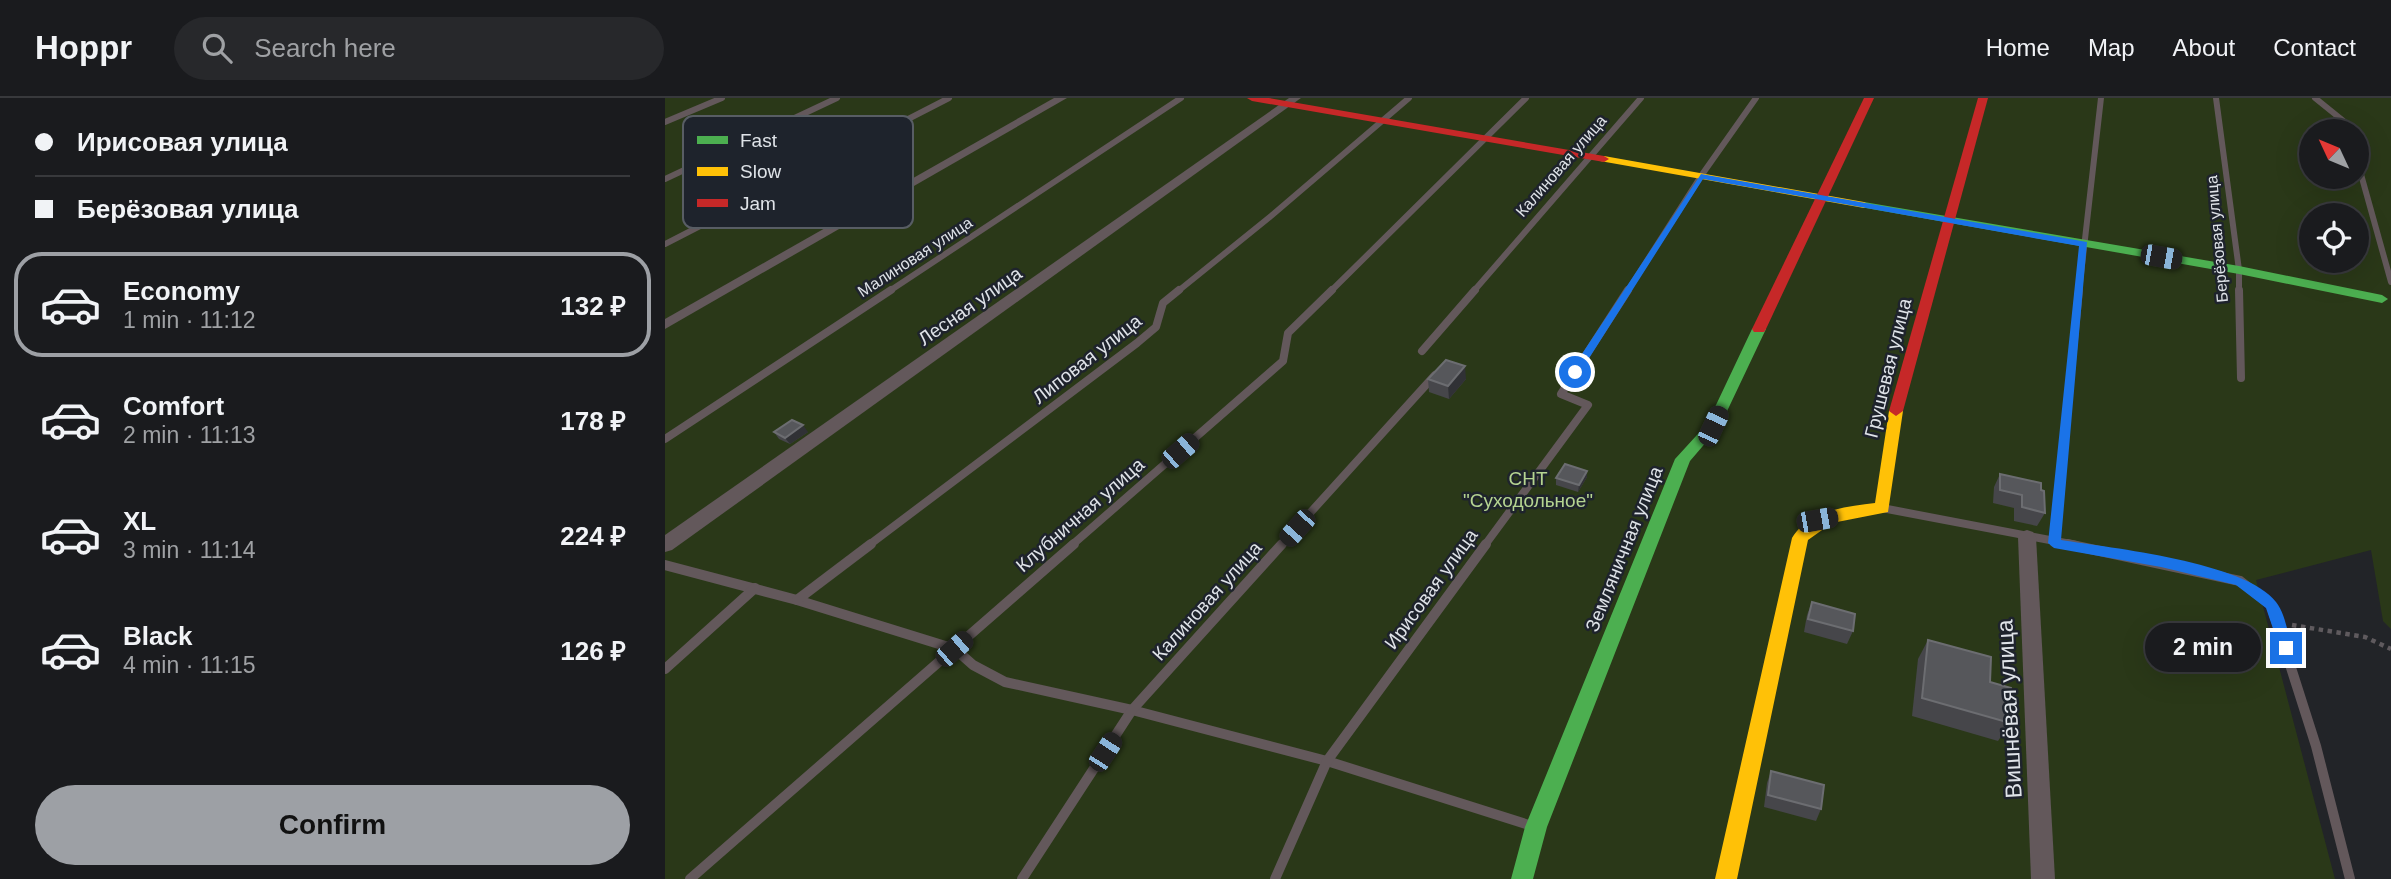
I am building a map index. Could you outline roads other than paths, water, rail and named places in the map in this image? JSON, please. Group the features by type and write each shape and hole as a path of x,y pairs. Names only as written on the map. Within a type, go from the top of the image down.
{"street":[{"path":"913,183 1062,98"},
{"path":"1252,98 1292,101 1590,157 2386,297"},
{"name":"Земляничная улица","path":"1523,879 1535,827 1683,458 1713,426 1869,98"},
{"name":"Грушевая улица","path":"1882,508 1893,422 1983,98"},
{"name":"Лесная улица","path":"665,545 1292,101"},
{"path":"665,325 835,228"},
{"path":"1726,879 1800,538 1806,527 1817,520 1882,508"},
{"name":"Вишнёвая улица","path":"2027,537 2043,879"}],"lane":[{"path":"665,122 722,98"},
{"path":"799,116 837,98"},
{"path":"913,117 949,98"},
{"name":"Малиновая улица","path":"665,439 1181,98"},
{"name":"Липовая улица","path":"797,600 1137,343 1156,327 1163,303 1409,98"},
{"name":"Клубничная улица","path":"690,879 1283,361 1287,333 1526,98"},
{"name":"Калиновая улица","path":"1422,351 1641,98"},
{"name":"Ирисовая улица","path":"1275,879 1327,761 1588,405 1562,394 1701,176 1756,98"},
{"path":"2054,543 2101,98"},
{"name":"Берёзовая улица","path":"2216,98 2239,270 2241,377"},
{"path":"2315,98 2341,119"},
{"path":"665,179 683,171"},
{"path":"2365,189 2391,282"},
{"path":"665,244 696,228"},
{"name":"Калиновая улица","path":"1022,879 1132,710 1443,367"},
{"path":"1882,508 2161,562 2239,581 2271,605 2316,746 2350,879"},
{"path":"665,565 797,600 954,649 1005,682 1132,710 1327,761 1535,827"},
{"path":"665,669 755,588"}],"park label":[{"name":"СНТ \"Суходольное\"","path":"1528,489"}]}
